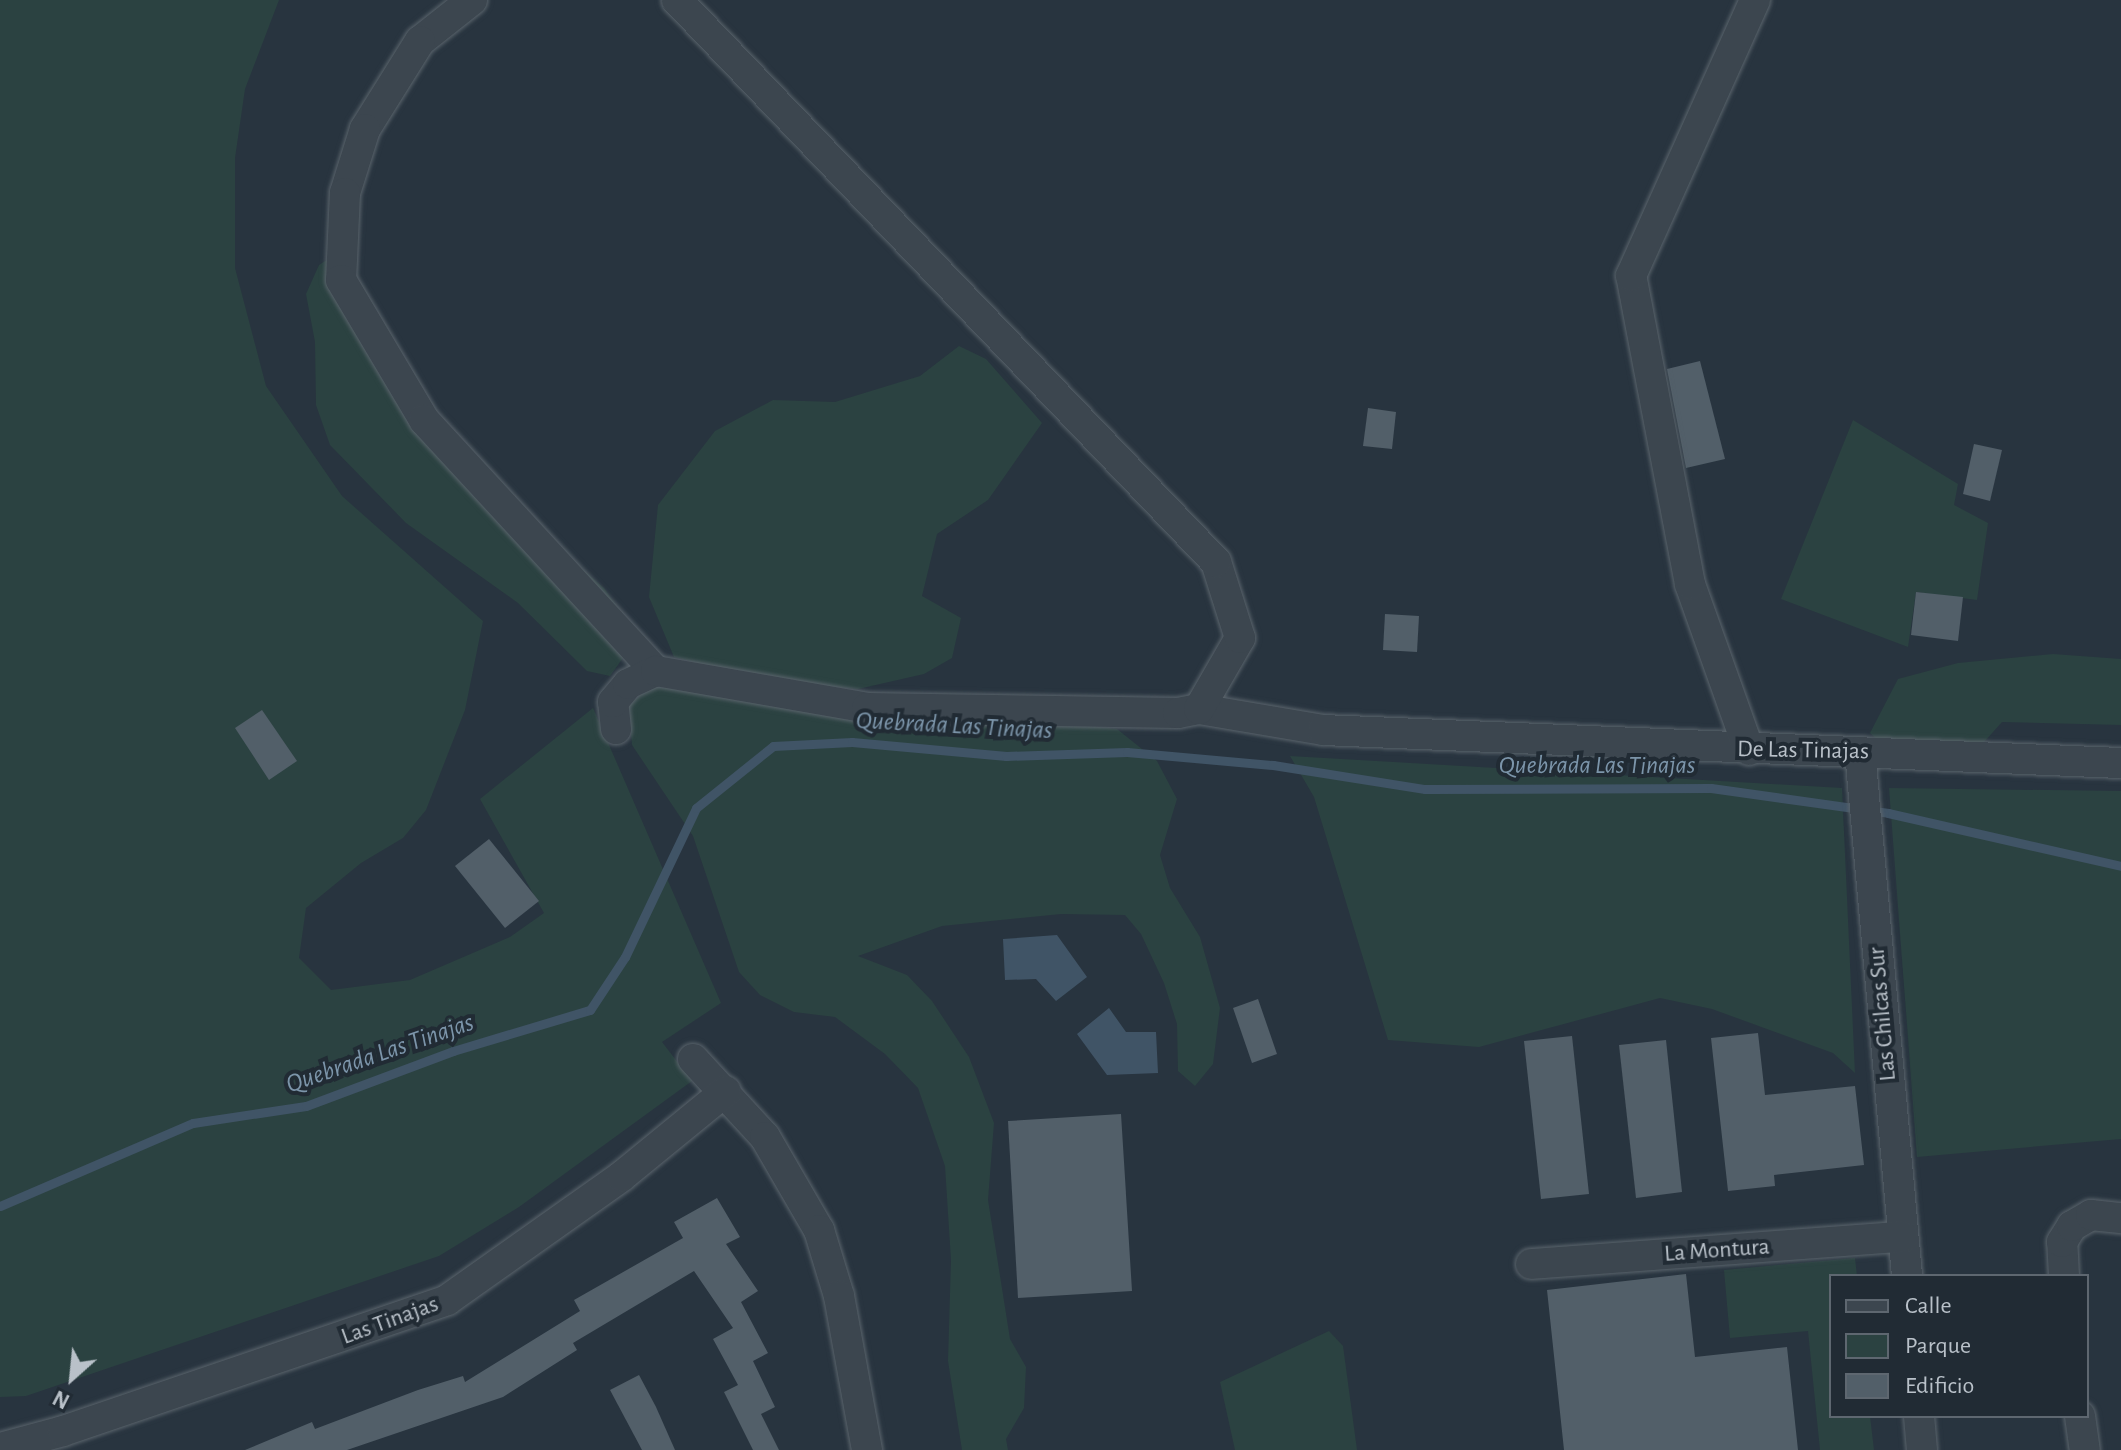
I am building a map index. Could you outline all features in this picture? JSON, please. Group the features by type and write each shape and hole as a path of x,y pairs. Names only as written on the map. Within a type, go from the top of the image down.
{"street":[{"path":"472,0 420,41 365,129 345,193 341,280 424,420 656,671 628,684 613,702 616,729"},
{"path":"677,0 1216,562 1240,638 1199,709"},
{"path":"1749,750 1690,584 1631,276 1755,0"},
{"name":"De Las Tinajas","path":"656,671 867,708 1074,713 1199,709 1323,730 2121,763"},
{"name":"Las Chilcas Sur","path":"1860,752 1907,1274"},
{"path":"693,1059 726,1091 785,1166 819,1230 839,1296 867,1450"},
{"name":"Las Tinajas","path":"0,1448 78,1427 447,1300 622,1176 726,1091"},
{"path":"2064,1274 2062,1242 2072,1226 2091,1215 2121,1218"},
{"name":"La Montura","path":"1531,1264 1903,1237"},
{"path":"1919,1418 1922,1450"},
{"path":"2080,1418 2085,1450"}],"green space":[{"path":"0,0 279,0 245,89 235,158 235,268 266,386 342,496 483,621 465,710 426,810 403,838 361,863 306,908 299,958 331,990 410,980 510,937 544,913 480,799 593,708 721,1003 662,1042 692,1081 519,1207 439,1256 26,1396 0,1397"},
{"path":"336,254 381,355 534,527 604,588 638,637 610,676 587,671 518,603 406,523 330,445 316,405 315,342 306,294 319,265"},
{"path":"959,346 986,359 1042,423 988,500 937,534 922,596 961,618 952,658 924,674 858,689 770,681 674,657 649,597 658,505 715,431 773,400 835,402 920,376"},
{"path":"1853,420 1958,484 1954,505 1988,523 1977,600 1916,592 1908,647 1781,599"},
{"path":"2053,654 2121,659 2121,725 2002,722 1967,761 1903,763 1870,733 1898,679 1958,663"},
{"path":"657,680 1117,729 1157,761 1177,799 1160,855 1170,888 1200,937 1220,1008 1213,1064 1195,1086 1178,1071 1177,1024 1164,983 1141,934 1125,915 1061,914 942,926 858,956 907,975 932,1001 969,1057 994,1123 988,1200 1010,1339 1026,1367 1024,1408 1006,1439 1008,1450 962,1450 948,1361 951,1260 945,1166 918,1088 885,1054 835,1017 794,1012 760,995 739,972 693,836 632,745 629,705"},
{"path":"1290,756 1842,788 1855,1073 1833,1053 1712,1009 1660,998 1479,1047 1388,1040 1314,797"},
{"path":"1889,788 2121,791 2121,1139 1917,1157"},
{"path":"1855,1258 1857,1274 1829,1274 1829,1418 1870,1418 1874,1450 1820,1450 1808,1331 1730,1338 1724,1270"},
{"path":"1329,1331 1343,1346 1357,1450 1235,1450 1220,1382"}],"water":[{"path":"1057,935 1087,977 1056,1001 1036,979 1005,980 1003,939"},
{"path":"1109,1008 1126,1032 1156,1032 1158,1073 1107,1075 1077,1034"}],"building":[{"path":"1700,361 1725,459 1686,468 1667,369"},
{"path":"1368,408 1396,412 1392,449 1363,446"},
{"path":"1974,444 2002,450 1990,501 1963,494"},
{"path":"1916,592 1963,597 1958,641 1911,635"},
{"path":"1385,614 1419,616 1417,652 1383,650"},
{"path":"262,710 297,761 269,780 235,728"},
{"path":"489,839 539,901 505,928 455,866"},
{"path":"1258,999 1277,1054 1252,1063 1233,1008"},
{"path":"1758,1033 1765,1095 1855,1086 1864,1165 1774,1175 1775,1186 1728,1191 1711,1038"},
{"path":"1572,1036 1589,1194 1541,1199 1524,1041"},
{"path":"1666,1040 1682,1192 1636,1198 1619,1045"},
{"path":"1121,1114 1132,1291 1018,1298 1008,1121"},
{"path":"717,1198 740,1237 726,1244 758,1291 741,1302 768,1353 753,1361 775,1407 761,1414 779,1450 753,1450 724,1392 738,1385 713,1339 733,1328 694,1271 573,1343 577,1350 503,1397 347,1450 245,1450 312,1422 315,1429 418,1390 463,1376 465,1382 580,1311 574,1300 683,1238 674,1222"},
{"path":"1686,1274 1695,1357 1787,1347 1798,1450 1564,1450 1547,1290"},
{"path":"639,1375 675,1450 642,1450 610,1390"}],"waterway":[{"name":"Quebrada Las Tinajas","path":"0,1206 193,1123 306,1106 453,1051 590,1010 625,957 696,808 773,746 852,742 1006,756 1127,752 1273,765 1425,789 1711,788 1888,813 2121,866"}]}
